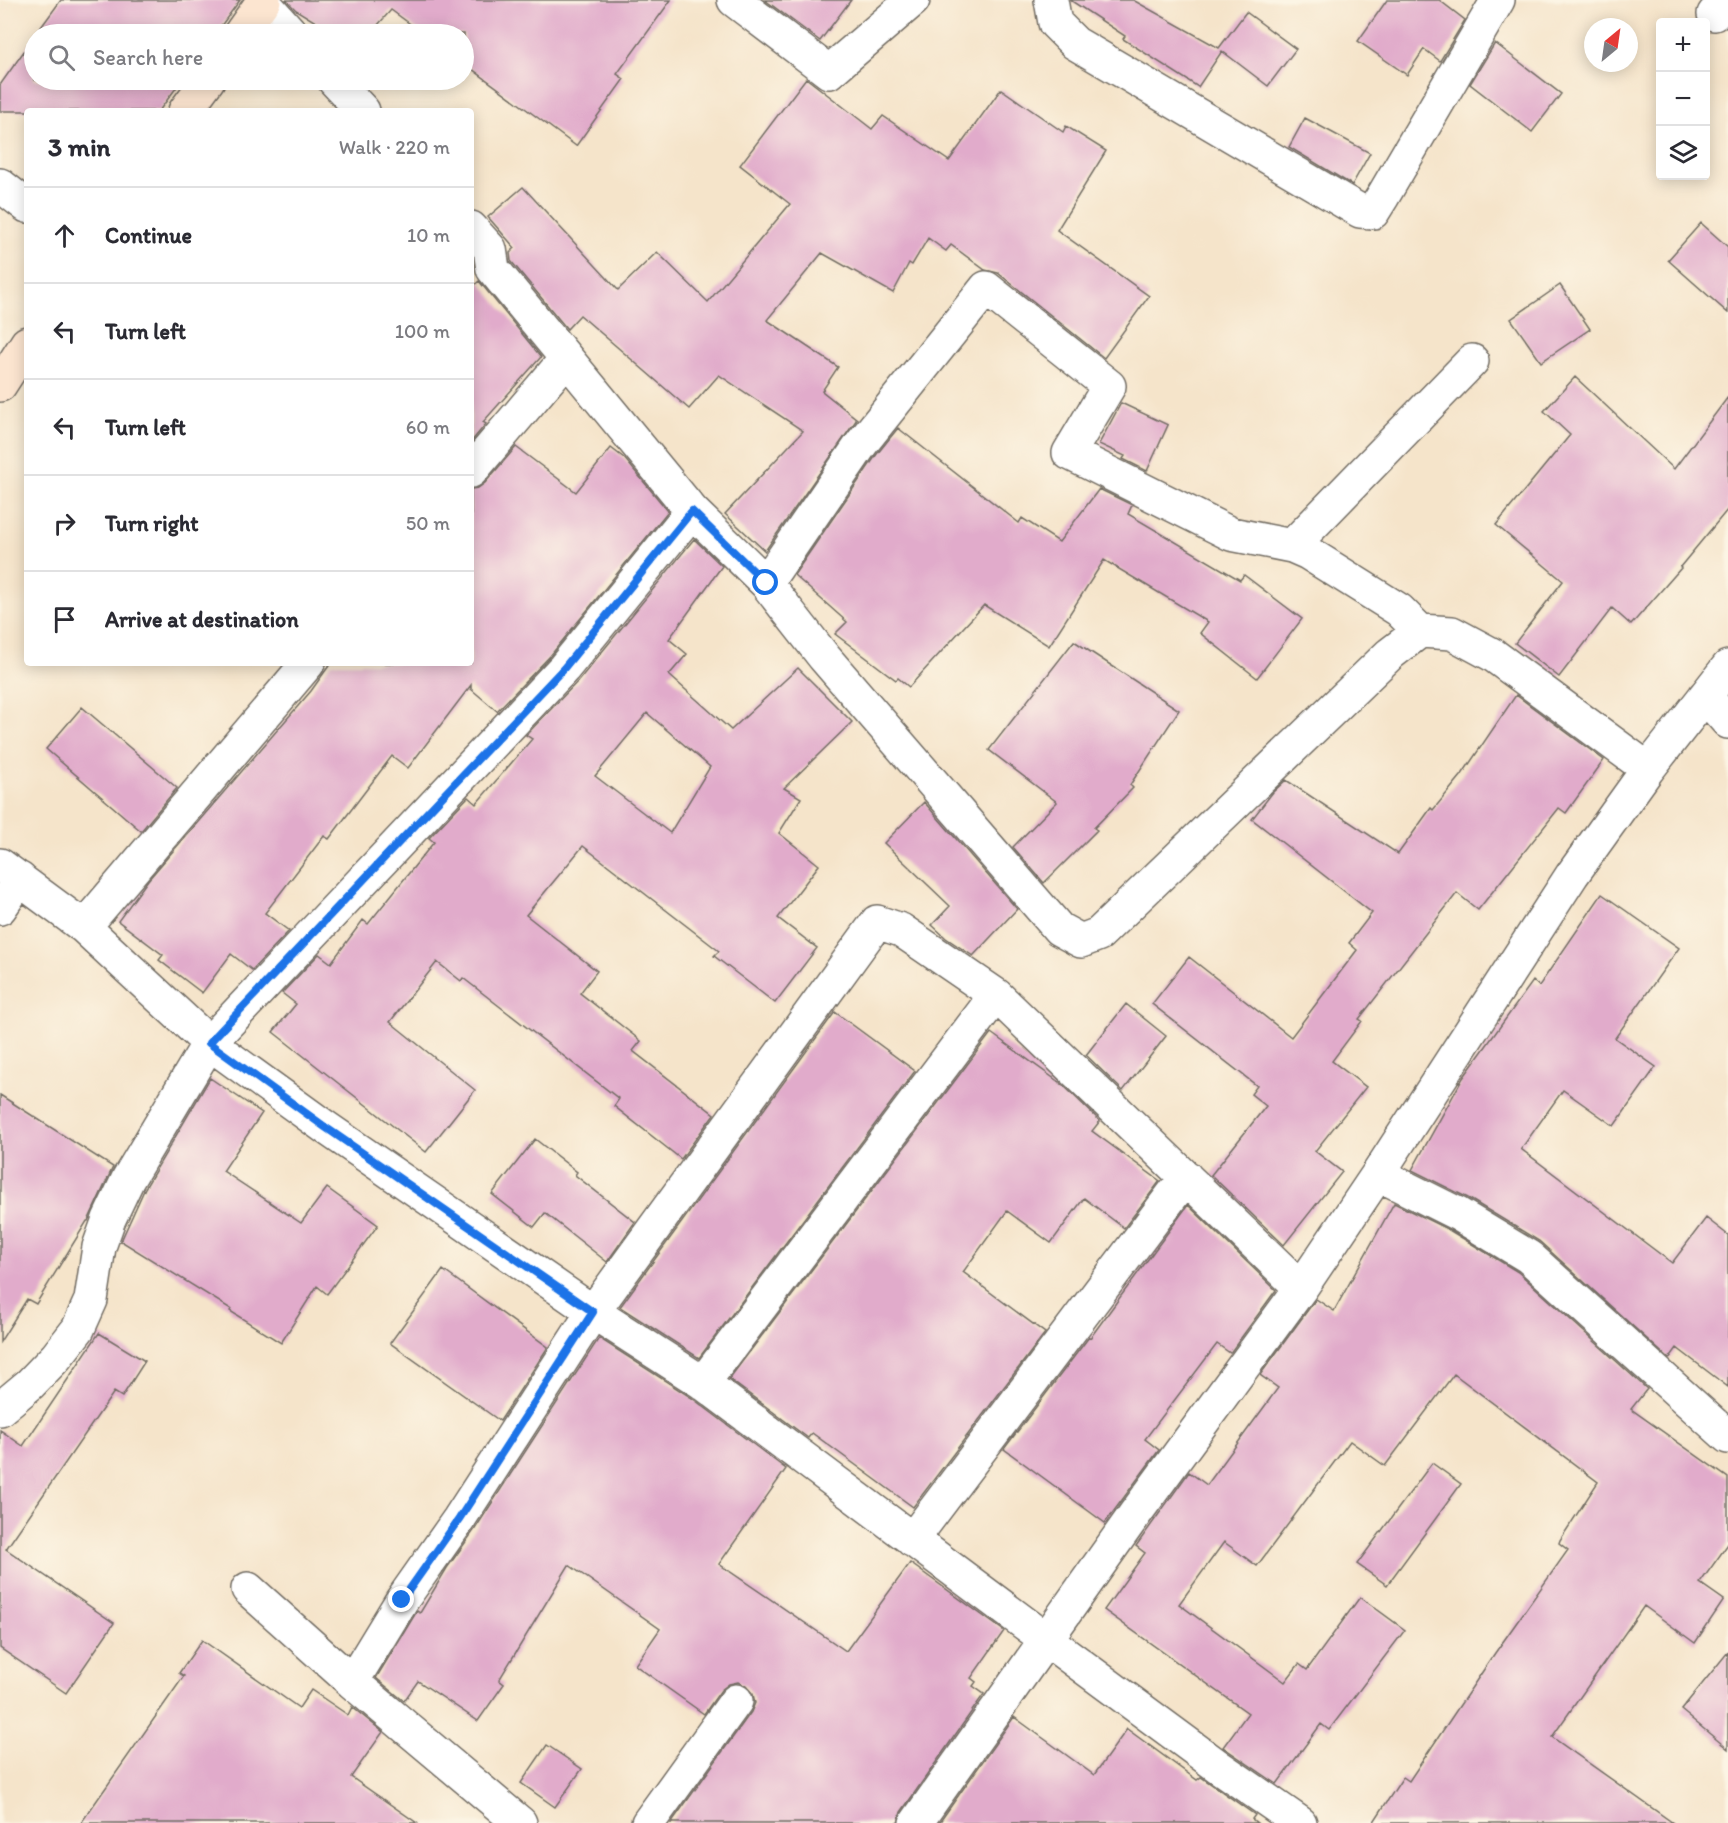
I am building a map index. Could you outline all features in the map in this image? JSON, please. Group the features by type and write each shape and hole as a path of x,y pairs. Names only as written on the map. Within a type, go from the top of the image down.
{"main road":[{"path":"247,24 263,1"},
{"path":"187,108 201,90"},
{"path":"0,385 24,348"}],"street":[{"path":"734,0 829,72 913,0"},
{"path":"1051,0 1055,23 1075,43 1360,211 1373,212 1498,0"},
{"path":"263,1 283,24"},
{"path":"343,90 360,108"},
{"path":"0,185 24,204"},
{"path":"477,249 692,511 766,583 824,657 1059,929 1081,941 1100,934 1390,654 1420,631 1452,633 1493,655 1648,769"},
{"path":"766,583 862,443 986,288 1109,386 1069,453 1231,534 1292,546 1308,552 1399,610 1420,631"},
{"path":"474,467 566,359"},
{"path":"1292,546 1472,361"},
{"path":"0,1409 30,1384 56,1357 78,1329 91,1300 99,1247 109,1219 128,1179 209,1043 564,668 692,511"},
{"path":"84,927 305,666"},
{"path":"916,1823 1135,1514 1300,1288 1378,1174 1572,875 1648,769 1728,667"},
{"path":"1705,696 1728,722"},
{"path":"0,908 10,872 84,927 209,1043 325,1127 593,1312 703,1383 1219,1767 1300,1823"},
{"path":"352,1682 402,1600 459,1519 593,1312 877,922 901,930 996,995 1300,1288"},
{"path":"703,1383 996,995"},
{"path":"1378,1174 1458,1214 1529,1257 1727,1435"},
{"path":"912,1540 1186,1177"},
{"path":"248,1589 352,1682 520,1823"},
{"path":"648,1823 736,1701"}],"building":[{"path":"61,0 240,0 222,24 43,24"},
{"path":"286,0 671,0 617,74 624,79 576,146 474,70 474,24 410,24 391,10 379,24 319,24 296,10"},
{"path":"765,0 851,0 820,41"},
{"path":"1070,0 1133,0 1219,48 1246,12 1296,49 1268,86 1222,51 1198,87 1123,39 1125,36"},
{"path":"1387,0 1439,0 1465,20 1440,61 1424,49 1407,75 1358,41"},
{"path":"1495,43 1561,94 1532,132 1470,84"},
{"path":"24,51 24,90 175,90 161,108 24,108 24,111 0,111 0,85"},
{"path":"806,78 872,129 883,116 949,161 1001,89 1063,132 1066,126 1106,151 1057,230 1149,296 1104,358 998,273 985,270 951,245 946,251 928,238 912,265 909,263 893,293 822,253 767,320 838,367 822,391 857,419 765,551 725,514 803,431 719,375 689,409 580,315 567,329 511,261 510,253 515,248 488,217 523,187 618,290 657,252 708,302 790,204 740,165"},
{"path":"1305,118 1370,153 1352,185 1289,147"},
{"path":"1701,223 1728,247 1728,313 1668,260"},
{"path":"479,281 541,357 483,422 486,424 474,438 474,285"},
{"path":"1560,285 1590,329 1541,362 1511,319"},
{"path":"1575,377 1674,469 1728,397 1728,509 1631,625 1612,608 1559,677 1515,643 1563,581 1496,525 1570,435 1544,411"},
{"path":"1121,403 1168,425 1147,471 1123,459 1125,456 1099,444"},
{"path":"898,428 1019,523 1022,518 1059,542 1099,489 1132,505 1128,514 1240,580 1244,575 1302,619 1257,678 1200,633 1208,622 1104,560 1049,646 984,605 909,687 898,678 896,680 835,634 847,622 794,575 877,454"},
{"path":"516,447 576,492 611,448 624,458 668,511 550,656 497,711 471,689 471,685 408,768 392,756 329,839 324,836 265,913 289,931 252,970 231,954 202,993 159,960 163,955 118,921 148,880 311,691 329,666 474,666 474,489 485,483"},
{"path":"694,539 722,566 669,639 687,654 669,675 731,730 798,668 852,722 784,788 801,798 779,833 819,865 778,918 817,948 775,1003 714,956 719,951 583,846 526,915 597,971 580,993 641,1041 633,1051 714,1114 681,1159 614,1106 619,1099 463,978 461,981 437,962 390,1022 475,1090 426,1152 273,1032 296,1004 282,993 319,954 331,963 363,920 368,924 434,842 429,838 468,797 476,804 532,739 526,735 579,680","holes":["647,713 710,767 670,833 595,776"]},
{"path":"1074,641 1179,710 1130,785 1133,788 1094,828 1097,830 1044,883 1013,847 1057,802 989,750"},
{"path":"1516,695 1604,760 1566,813 1559,808 1478,910 1457,893 1359,1019 1362,1021 1332,1061 1366,1087 1315,1151 1342,1172 1284,1245 1211,1175 1266,1106 1251,1094 1257,1086 1152,1004 1189,957 1291,1037 1357,950 1349,943 1372,913 1252,819 1273,792 1286,780 1398,854 1431,808 1433,810 1461,776"},
{"path":"82,707 177,788 141,831 46,749"},
{"path":"924,802 1017,909 973,956 946,938 932,925 950,906 884,843"},
{"path":"1602,894 1679,948 1615,1038 1656,1067 1614,1126 1563,1090 1521,1149 1672,1263 1706,1218 1728,1235 1728,1387 1677,1348 1669,1359 1539,1241 1468,1198 1412,1170 1463,1078 1533,981 1539,986"},
{"path":"1126,1004 1166,1036 1123,1091 1086,1055"},
{"path":"835,1012 915,1071 699,1358 620,1307"},
{"path":"991,1033 1063,1085 1100,1121 1092,1131 1160,1181 1124,1228 1084,1198 1051,1243 1007,1211 963,1272 1045,1333 913,1507 812,1433 808,1438 729,1379"},
{"path":"210,1078 262,1113 223,1171 301,1223 327,1188 378,1225 327,1294 317,1286 281,1343 121,1241 145,1188"},
{"path":"0,1095 113,1167 88,1221 36,1304 27,1299 0,1342"},
{"path":"535,1139 577,1172 575,1175 635,1222 607,1262 545,1213 534,1227 492,1194"},
{"path":"1394,1203 1449,1230 1518,1272 1647,1389 1631,1409 1728,1478 1728,1544 1700,1583 1724,1600 1695,1643 1644,1606 1552,1737 1673,1823 1373,1823 1403,1777 1409,1781 1568,1550 1559,1543 1560,1540 1598,1482 1454,1374 1385,1466 1350,1441 1257,1566 1224,1542 1179,1604 1285,1682 1299,1664 1307,1670 1360,1597 1405,1630 1329,1730 1321,1724 1277,1784 1223,1747 1248,1713 1104,1610 1145,1553 1136,1546 1189,1472 1207,1485 1278,1388 1260,1375 1316,1299 1334,1311"},
{"path":"1188,1205 1276,1290 1230,1353 1217,1344 1145,1439 1159,1450 1105,1523 1004,1449 1090,1338"},
{"path":"443,1270 548,1347 500,1421 390,1343"},
{"path":"99,1333 145,1361 122,1397 114,1392 6,1549 114,1623 66,1693 0,1648 0,1430 23,1446"},
{"path":"599,1338 692,1398 786,1469 719,1564 846,1651 910,1563 1004,1631 971,1678 976,1682 973,1686 984,1694 901,1812 898,1823 671,1823 751,1712 755,1703 753,1694 746,1686 738,1682 729,1684 721,1690 704,1714 635,1665 660,1629 569,1565 499,1680 504,1684 478,1721 418,1681 404,1701 376,1678 417,1611 420,1613 447,1568 475,1529"},
{"path":"1432,1463 1461,1484 1387,1585 1357,1564"},
{"path":"202,1640 299,1708 311,1690 348,1715 352,1707 383,1732 351,1777 417,1823 81,1823 184,1676 179,1673"},
{"path":"1728,1652 1728,1749 1681,1710"},
{"path":"1014,1717 1094,1775 1127,1729 1197,1780 1201,1777 1255,1815 1252,1819 1257,1823 939,1823"},
{"path":"547,1745 582,1769 555,1807 521,1783"}],"route":[{"path":"402,1600 459,1519 593,1312 325,1127 209,1043 564,668 692,511 766,583"}]}
